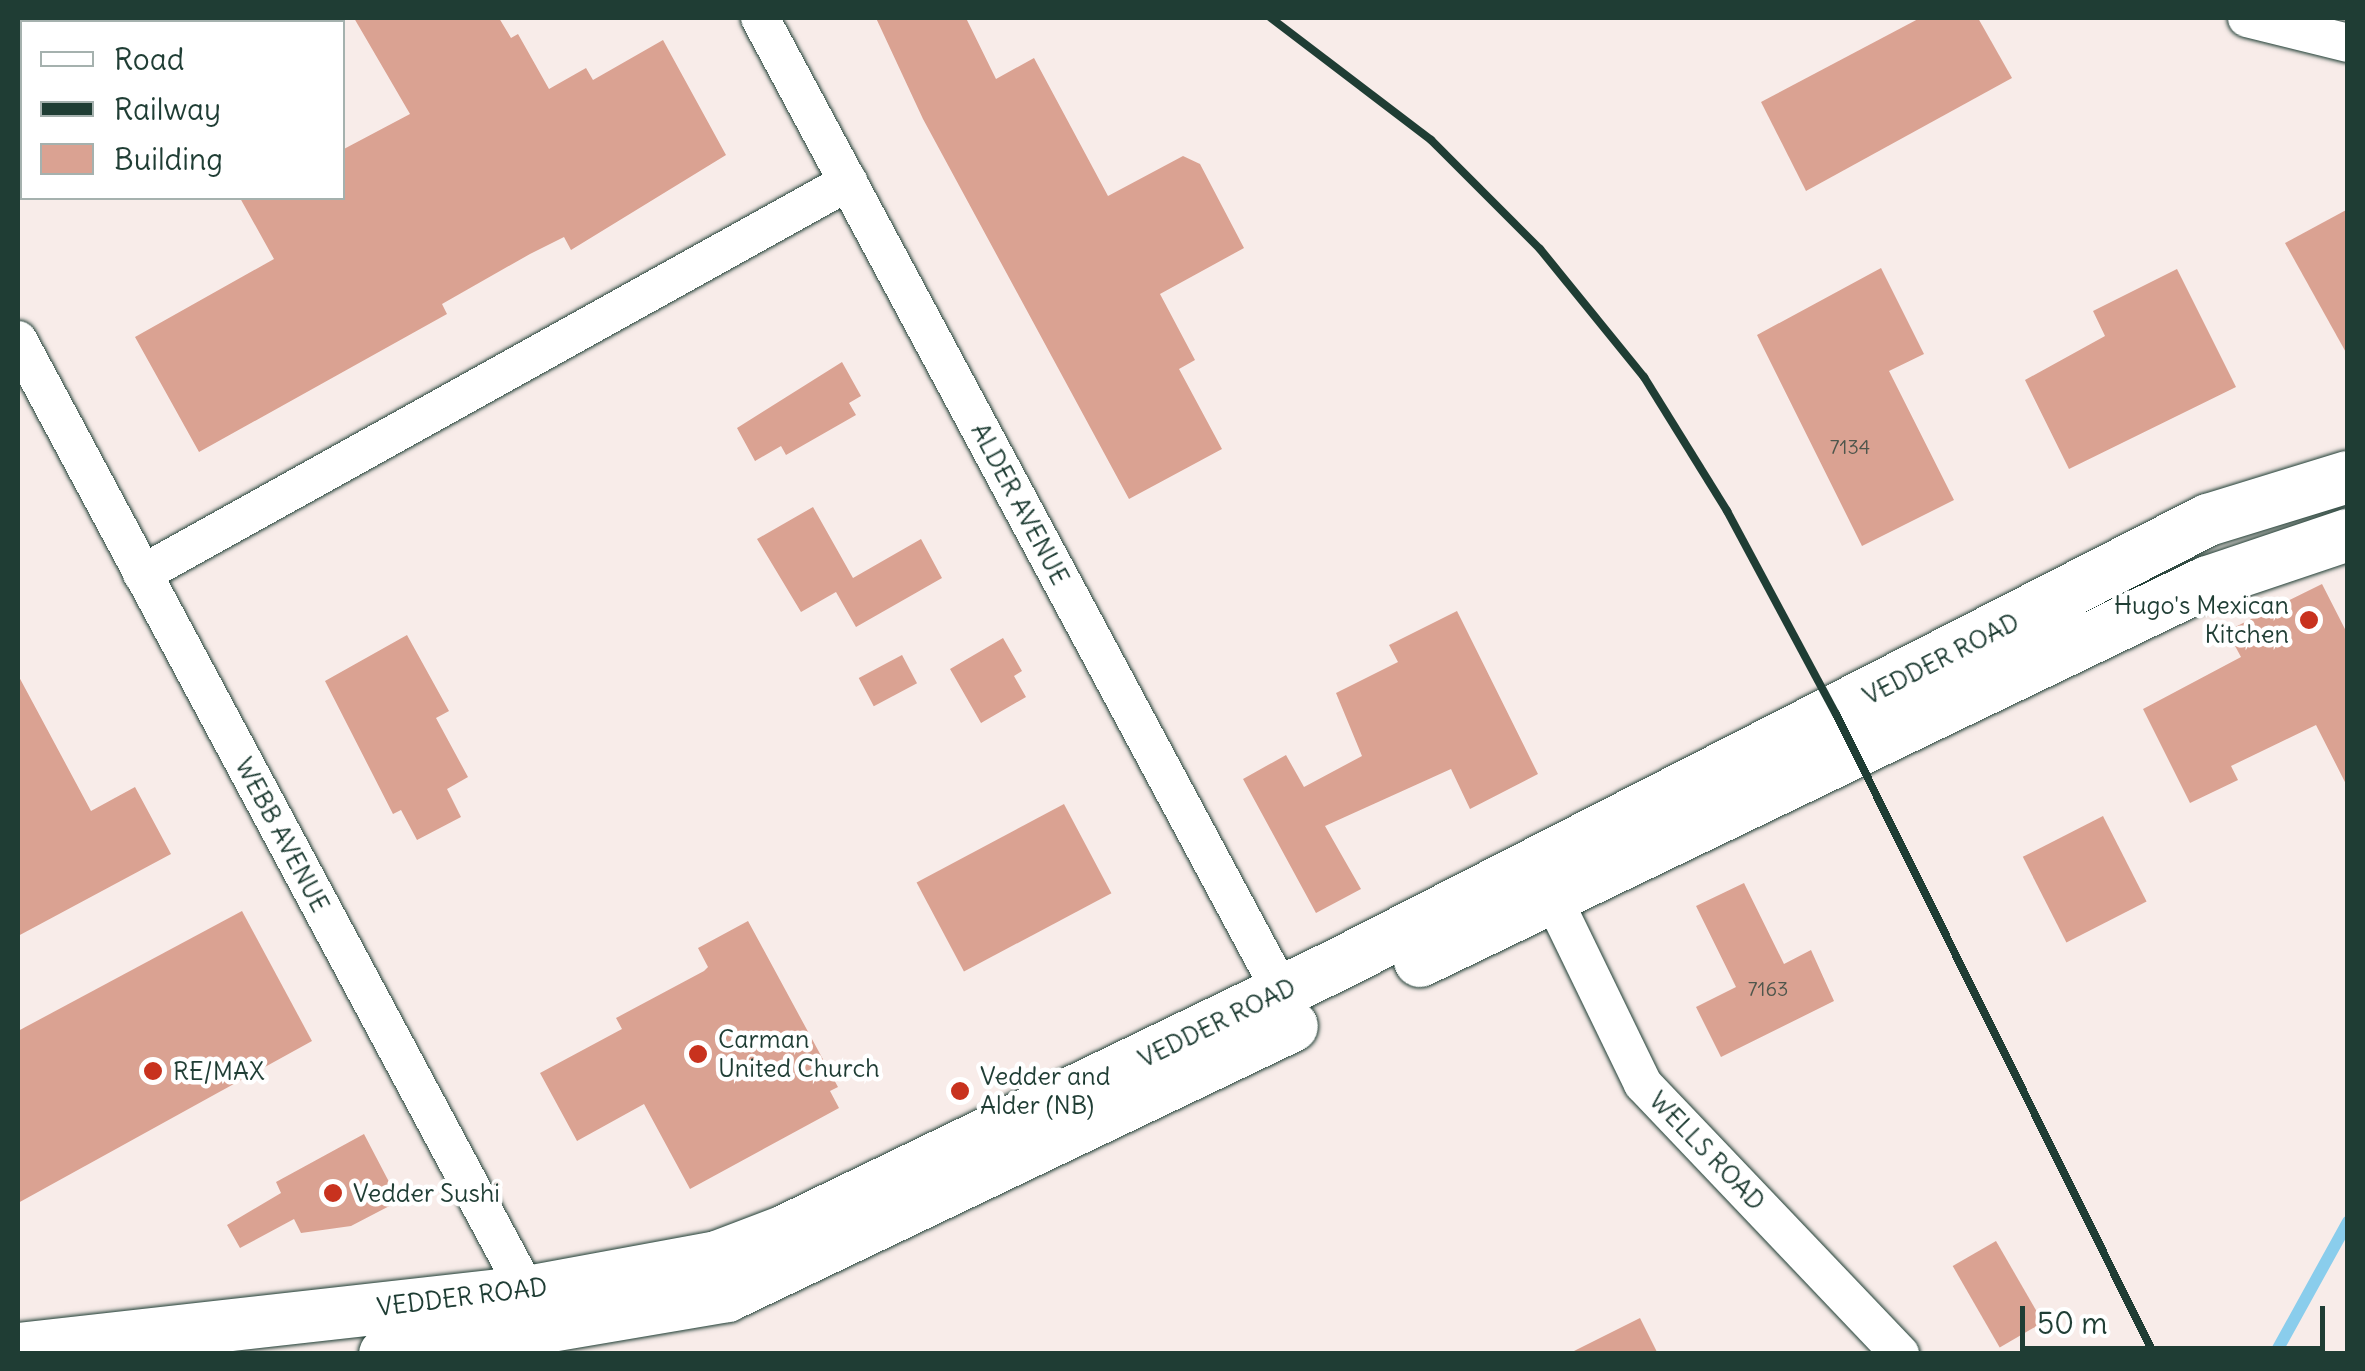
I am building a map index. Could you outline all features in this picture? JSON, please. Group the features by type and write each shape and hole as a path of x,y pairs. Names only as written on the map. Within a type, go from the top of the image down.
{"main road":[{"name":"VEDDER ROAD","path":"18,1349 727,1296 798,1267 1543,878 2208,520 2348,477"},
{"name":"VEDDER ROAD","path":"385,1354 717,1257 786,1230 1281,991 2208,582 2348,535"}],"street":[{"name":"ALDER AVENUE","path":"760,18 1281,991"},
{"path":"2246,18 2348,42"},
{"path":"142,574 848,182"},
{"name":"WEBB AVENUE","path":"18,340 531,1312"},
{"name":"WELLS ROAD","path":"1543,878 1643,1084 1900,1354"}],"building":[{"path":"354,18 499,18 511,38 518,34 549,89 586,68 593,80 663,40 726,155 571,250 564,237 530,254 442,304 447,314 199,452 135,337 274,259 241,200 345,200 345,148 410,114"},
{"path":"876,18 966,18 996,79 1034,58 1108,196 1183,156 1200,164 1244,248 1160,294 1195,360 1179,369 1222,449 1129,499 923,119"},
{"path":"1920,18 1978,18 2012,78 1806,191 1761,102"},
{"path":"2348,209 2348,356 2285,243"},
{"path":"1881,268 1924,354 1889,371 1954,500 1862,546 1757,335"},
{"path":"2177,269 2236,387 2069,469 2025,380 2105,336 2093,311"},
{"path":"842,362 861,396 849,403 856,415 786,455 781,446 755,461 737,428"},
{"path":"813,507 853,578 921,539 942,578 856,627 836,592 801,612 757,539"},
{"path":"2322,584 2348,635 2348,788 2316,725 2231,766 2238,780 2190,803 2143,709 2241,657 2227,631"},
{"path":"1457,611 1538,774 1470,809 1451,769 1325,826 1361,889 1316,913 1243,779 1286,755 1304,787 1362,756 1336,693 1398,662 1389,645"},
{"path":"407,635 449,711 436,718 468,777 447,789 461,817 417,840 401,810 393,814 325,681"},
{"path":"1003,638 1022,671 1014,676 1026,697 981,723 950,669"},
{"path":"902,655 917,683 874,706 859,678"},
{"path":"18,675 91,811 135,787 171,854 18,936"},
{"path":"1064,804 1111,893 964,972 917,882"},
{"path":"2103,816 2147,902 2066,942 2023,857"},
{"path":"1744,883 1784,964 1811,950 1834,1001 1721,1057 1696,1007 1736,987 1696,906"},
{"path":"242,911 312,1041 18,1203 18,1031"},
{"name":"Carman United Church","path":"748,921 838,1087 830,1091 839,1108 690,1189 644,1104 577,1141 540,1073 622,1029 616,1018 704,971 708,967 698,948"},
{"path":"364,1134 399,1201 351,1226 301,1233 294,1219 240,1248 227,1225 281,1193 276,1182"},
{"path":"1996,1241 2043,1322 2000,1347 1953,1266"},
{"path":"1640,1318 1658,1354 1568,1354"}],"waterway":[{"path":"2275,1354 2348,1222"}],"railway":[{"path":"1271,18 1431,140 1540,249 1644,377 1727,511 1836,714 2154,1354"}],"place":[{"name":"Hugo's Mexican Kitchen","path":"2309,620"},
{"name":"Carman United Church","path":"698,1054"},
{"name":"RE/MAX","path":"153,1071"},
{"name":"Vedder and Alder (NB)","path":"960,1091"},
{"name":"Vedder Sushi","path":"333,1193"}]}
